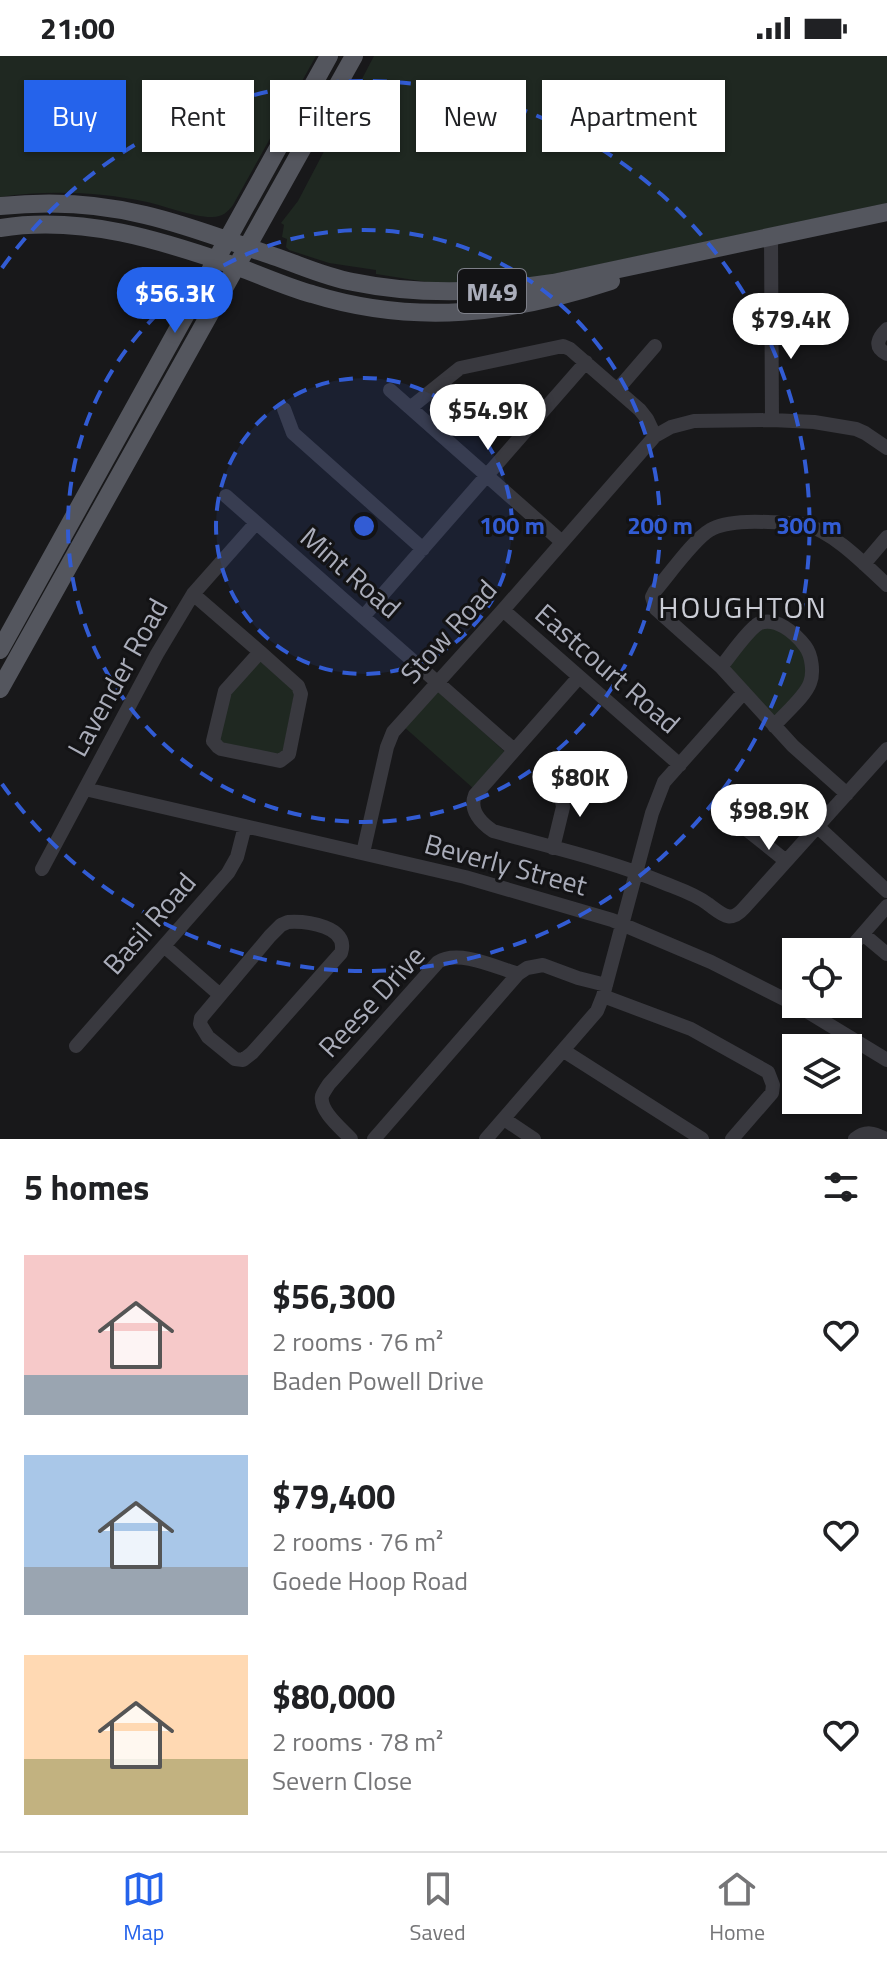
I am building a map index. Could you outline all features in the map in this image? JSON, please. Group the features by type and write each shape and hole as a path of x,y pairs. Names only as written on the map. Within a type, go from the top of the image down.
{"main road":[{"path":"0,650 329,56"},
{"path":"0,689 354,56"},
{"path":"0,206 64,203 101,207 145,215 247,248"},
{"name":"M49","path":"247,248 320,274 353,282 429,292 506,290 553,283 887,212"},
{"path":"0,228 60,225 101,228 165,242 237,267"},
{"name":"M49","path":"237,267 352,305 427,313 465,313 510,308 558,297 694,254"}],"street":[{"path":"771,237 772,420"},
{"path":"887,329 878,343 887,354"},
{"path":"410,408 455,370 558,345 570,349 640,410 655,436"},
{"path":"617,390 655,346"},
{"path":"363,617 586,362"},
{"path":"390,390 562,542"},
{"path":"284,409 293,433 423,549"},
{"name":"Stow Road","path":"363,853 390,740 399,724 655,436 671,427 694,421 814,422 846,426 865,433 887,448"},
{"name":"Mint Road","path":"226,496 514,750"},
{"name":"Lavender Road","path":"42,869 157,654 193,594 256,523"},
{"path":"847,794 793,746 721,667 656,609 652,597 707,532 730,523 805,524 824,532 887,585"},
{"path":"864,564 887,537"},
{"path":"193,594 260,652 295,683 301,694 289,754 280,761 221,749 213,741 225,691 260,652"},
{"name":"Eastcourt Road","path":"503,610 680,765"},
{"path":"721,667 754,627 762,622 780,624 806,647 812,668 809,685 774,726"},
{"path":"579,677 475,795 474,810 493,831 636,871 693,895 720,914 730,917 737,916 887,749"},
{"path":"486,1139 597,1011 664,782 744,692"},
{"name":"Beverly Street","path":"85,789 465,877 622,924 782,996"},
{"path":"553,848 563,807 560,790"},
{"path":"741,825 786,861"},
{"name":"Basil Road","path":"76,1046 233,866 245,826"},
{"path":"818,827 887,891"},
{"path":"859,938 887,906"},
{"path":"297,922 332,929 342,940 341,953 243,1060 235,1059 220,1048 200,1024 201,1018 220,995 281,925 297,922"},
{"path":"863,934 887,954"},
{"path":"164,946 220,995"},
{"name":"Reese Drive","path":"351,1139 326,1112 322,1094 438,962 447,957 458,957 518,974 527,968 543,965 691,1029 768,1072 773,1085 772,1093 732,1139"},
{"path":"374,1139 518,974"},
{"name":"Beverly Street","path":"822,1018 887,1060"},
{"path":"564,1051 702,1139"},
{"path":"504,1119 534,1139"},
{"path":"855,1139 863,1133 871,1133 886,1139"}],"shaded area":[{"path":"0,56 316,56 303,80 270,80 270,139 233,205 224,214 206,217 147,202 92,194 37,193 0,197"},
{"path":"374,56 887,56 887,203 535,278 461,284 376,274 376,270 329,263 289,250 286,247 287,239 282,237 284,225 281,223 298,201 324,152 400,152 400,80 361,80"},
{"path":"772,625 803,649 808,679 777,716 772,716 730,665 758,629"},
{"path":"260,661 295,690 282,756 219,742 227,698"},
{"path":"437,692 504,751 474,789 403,726"}],"district":[{"name":"HOUGHTON","path":"743,607"}]}
